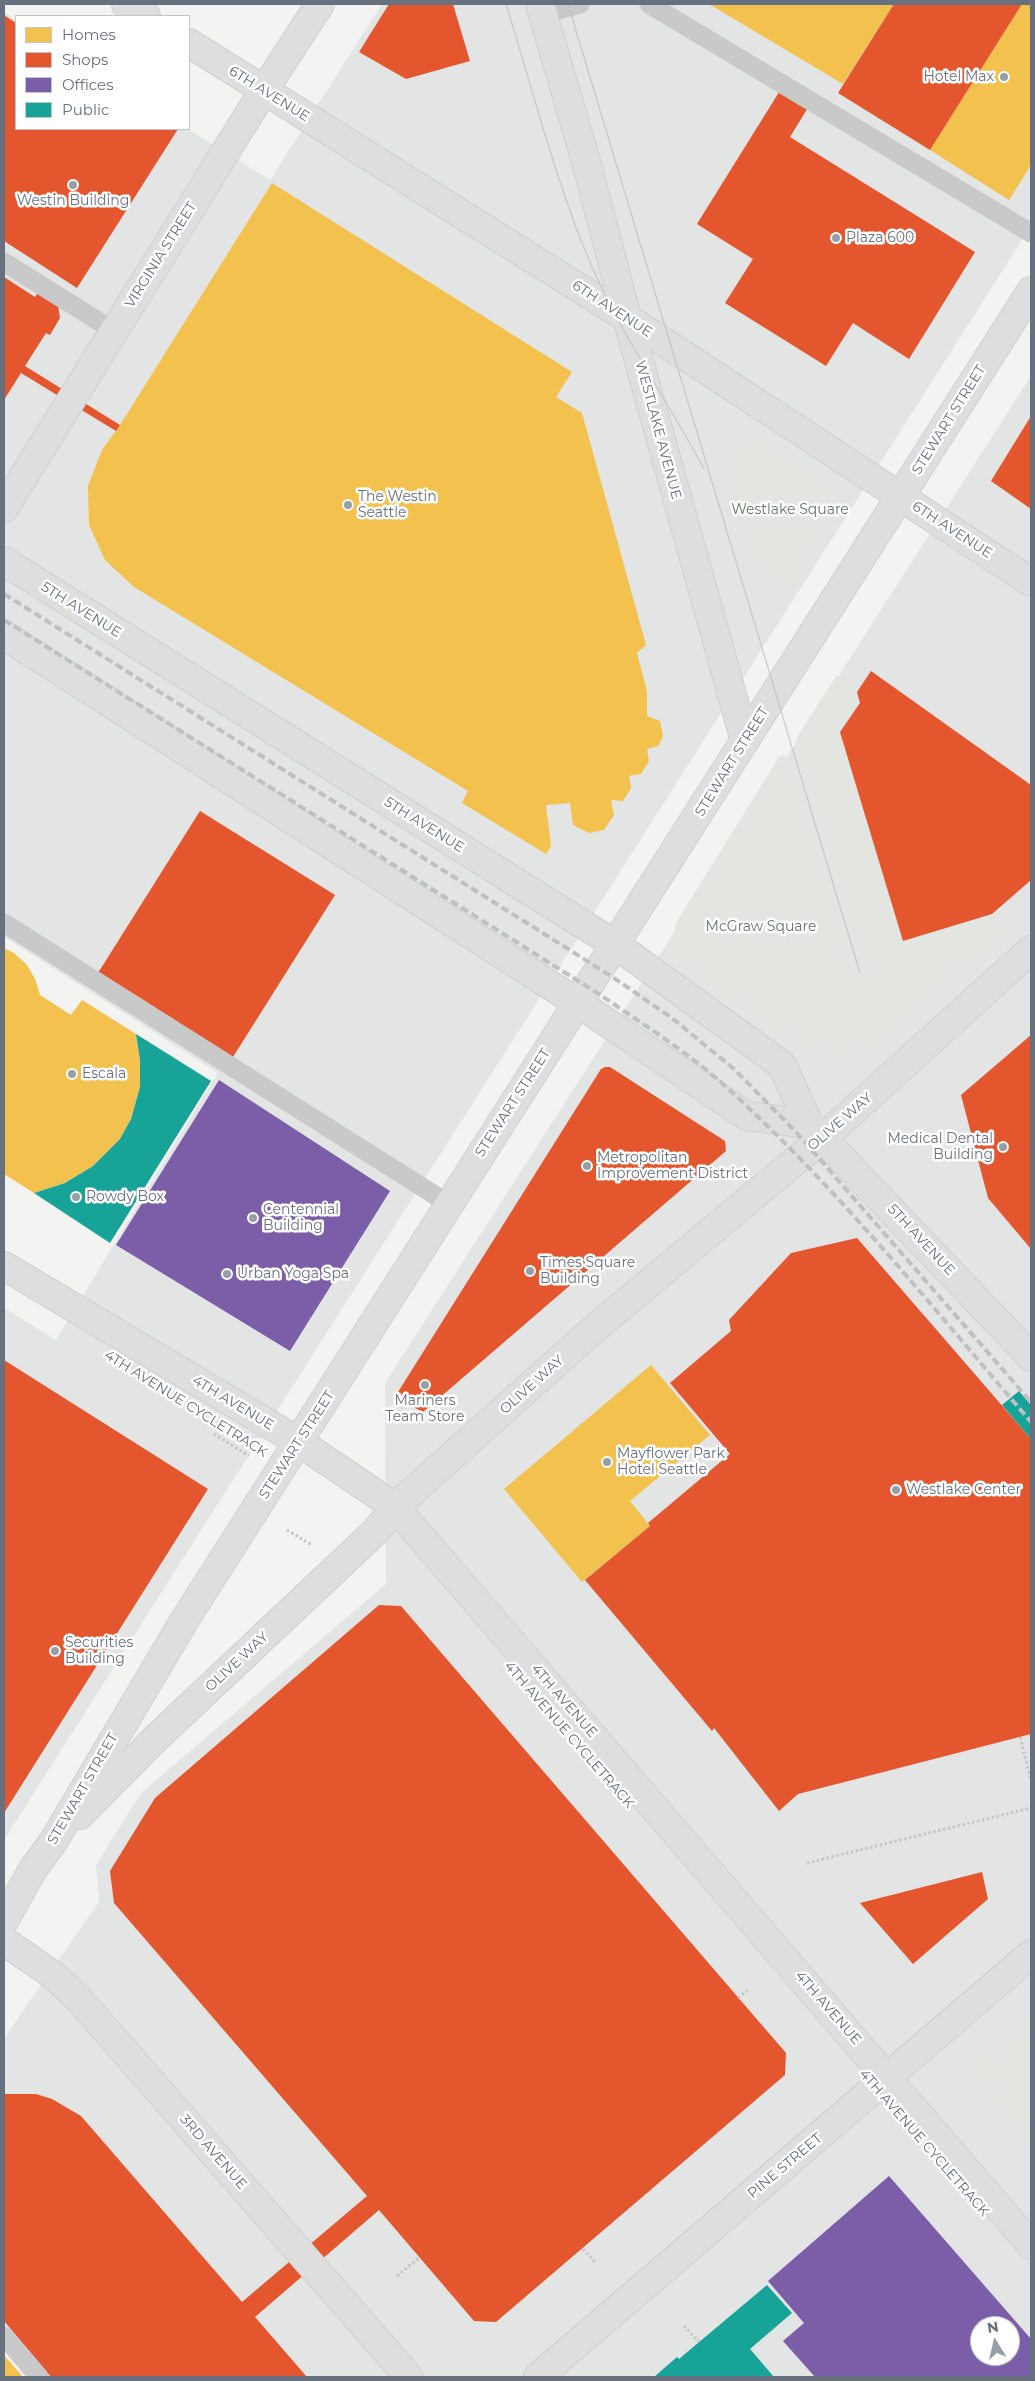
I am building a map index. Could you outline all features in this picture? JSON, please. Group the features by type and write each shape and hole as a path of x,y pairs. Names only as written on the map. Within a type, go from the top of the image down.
{"main road":[{"path":"126,4 144,15"},
{"name":"VIRGINIA STREET","path":"4,508 264,90 320,4"},
{"name":"WESTLAKE AVENUE","path":"541,9 587,165 627,318 746,741"},
{"name":"6TH AVENUE","path":"190,44 627,318 1031,582"},
{"name":"STEWART STREET","path":"4,1921 34,1869 53,1842 133,1704 1031,291"},
{"name":"5TH AVENUE","path":"4,561 616,945 782,1065 816,1130 1031,1356"},
{"path":"4,635 578,1003 748,1116 816,1130"},
{"name":"OLIVE WAY","path":"53,1842 154,1740 376,1531 395,1507 816,1130 1031,950"},
{"name":"4TH AVENUE","path":"4,1266 299,1442 395,1507 1031,2245"},
{"name":"3RD AVENUE","path":"4,1940 53,1975 77,1997 410,2377"},
{"name":"PINE STREET","path":"538,2377 1031,1954"}],"lane":[{"path":"541,9 580,4"},
{"path":"649,4 1031,233"},
{"path":"4,262 114,331"},
{"path":"4,923 449,1204"},
{"path":"4,2336 38,2377"}],"path":[{"name":"4TH AVENUE CYCLETRACK","path":"206,1429 278,1474"},
{"path":"287,1530 320,1550"},
{"path":"1020,1737 1031,1780"},
{"path":"807,1863 1031,1808"},
{"path":"738,1998 749,1989"},
{"path":"583,2248 595,2262"},
{"path":"398,2276 420,2257"},
{"path":"684,2326 699,2342"}],"shaded area":[{"path":"382,4 1031,4 1031,226 4,1840 4,1308 56,1340 218,1073 4,937 4,12 15,19 15,130 190,130 270,180"},
{"path":"1031,376 1031,2377 44,2377 4,2330 4,2038 99,1902 96,1865 141,1793 386,1584 385,1383"}],"green space":[{"name":"Westlake Square","path":"738,432 748,434 829,487 836,499 834,514 823,537 808,564 787,592 779,592 769,587 727,443 729,438"},
{"name":"McGraw Square","path":"837,675 857,692 860,703 840,732 904,941 992,914 1005,930 877,1041 858,1054 848,1058 836,1058 805,1046 763,1020 690,971 681,961 675,943 676,923 779,757 783,755 786,757 854,977 868,973 797,737"},
{"path":"1031,2023 1031,2134 976,2069 1008,2040"}],"building: Homes":[{"path":"709,4 894,4 843,84"},
{"name":"Hotel Max","path":"1022,4 1031,4 1031,165 1009,200 930,150"},
{"name":"The Westin Seattle","path":"272,183 572,372 556,397 582,413 646,645 637,653 647,691 647,716 660,721 663,736 658,746 647,749 649,761 641,774 629,776 631,788 623,801 611,800 614,815 604,830 589,833 573,825 570,803 546,805 551,846 546,854 462,803 468,791 134,587 105,560 89,525 88,486 102,450 120,425"},
{"name":"Escala","path":"4,948 14,953 27,965 35,979 40,995 71,1015 82,1000 136,1034 140,1060 140,1087 131,1119 120,1139 93,1166 65,1183 34,1193 4,1174"},
{"name":"Mayflower Park Hotel Seattle","path":"651,1365 710,1435 630,1501 650,1526 582,1582 504,1489"},
{"path":"4,2355 23,2377 4,2377"}],"building: Shops":[{"path":"389,4 453,4 470,61 406,79 359,52"},
{"path":"894,4 1022,4 930,150 838,93"},
{"name":"Westin Building","path":"4,15 15,22 15,130 177,130 77,288 4,241"},
{"name":"Plaza 600","path":"781,89 809,106 790,137 975,252 909,359 853,323 826,366 725,303 753,259 697,224"},
{"path":"4,277 35,297 38,293 58,305 60,318 50,335 46,333 25,366 120,425 116,431 21,373 4,400"},
{"path":"1031,416 1031,509 991,481"},
{"path":"871,671 1031,785 1031,880 992,914 903,941 840,732 860,703 857,692"},
{"path":"200,811 335,895 233,1057 98,973"},
{"name":"Medical Dental Building","path":"1031,1035 1031,1249 988,1198 961,1095"},
{"name":"Times Square Building","path":"610,1067 725,1141 726,1151 423,1412 417,1409 403,1400 401,1393 398,1392 601,1069"},
{"name":"Westlake Center","path":"857,1238 1031,1439 1031,1734 798,1794 779,1811 714,1728 712,1731 585,1580 650,1526 648,1523 730,1454 670,1383 731,1331 729,1320 791,1253"},
{"name":"Securities Building","path":"4,1360 208,1489 4,1813"},
{"path":"379,1605 401,1606 786,2053 785,2075 496,2322 474,2321 379,2210 255,2317 307,2377 51,2377 4,2321 4,2094 36,2094 52,2099 81,2116 242,2302 367,2196 114,1903 110,1871 155,1798"},
{"path":"982,1872 988,1899 913,1964 860,1903"}],"building: Offices":[{"name":"Centennial Building","path":"219,1080 390,1191 290,1351 116,1245"},
{"path":"889,2176 1011,2316 970,2316 970,2366 1020,2366 1020,2326 1031,2339 1031,2377 815,2377 783,2341 804,2323 768,2281"}],"building: Public":[{"path":"136,1034 211,1081 110,1243 34,1193 65,1183 93,1166 120,1139 131,1119 140,1087 140,1060"},
{"path":"1019,1391 1031,1405 1031,1439 1002,1405"},
{"path":"767,2285 792,2313 750,2349 774,2377 654,2377 677,2357 679,2359"}],"tram line":[{"path":"506,4 556,170 592,267 618,319 704,469"},
{"path":"568,4 860,973"}],"railway":[{"path":"4,594 611,976 672,1018 734,1069 797,1133 1031,1402"},
{"path":"4,620 599,994 694,1061 724,1085 766,1124 845,1206 1031,1422"}],"place":[{"name":"Hotel Max","path":"1004,77"},
{"name":"Westin Building","path":"73,185"},
{"name":"Plaza 600","path":"836,238"},
{"name":"The Westin Seattle","path":"348,505"},
{"name":"Escala","path":"72,1074"},
{"name":"Medical Dental Building","path":"1003,1147"},
{"name":"Metropolitan Improvement District","path":"587,1166"},
{"name":"Rowdy Box","path":"76,1197"},
{"name":"Centennial Building","path":"253,1218"},
{"name":"Times Square Building","path":"530,1271"},
{"name":"Urban Yoga Spa","path":"227,1274"},
{"name":"Mariners Team Store","path":"425,1385"},
{"name":"Mayflower Park Hotel Seattle","path":"607,1462"},
{"name":"Westlake Center","path":"896,1490"},
{"name":"Securities Building","path":"55,1651"}]}
